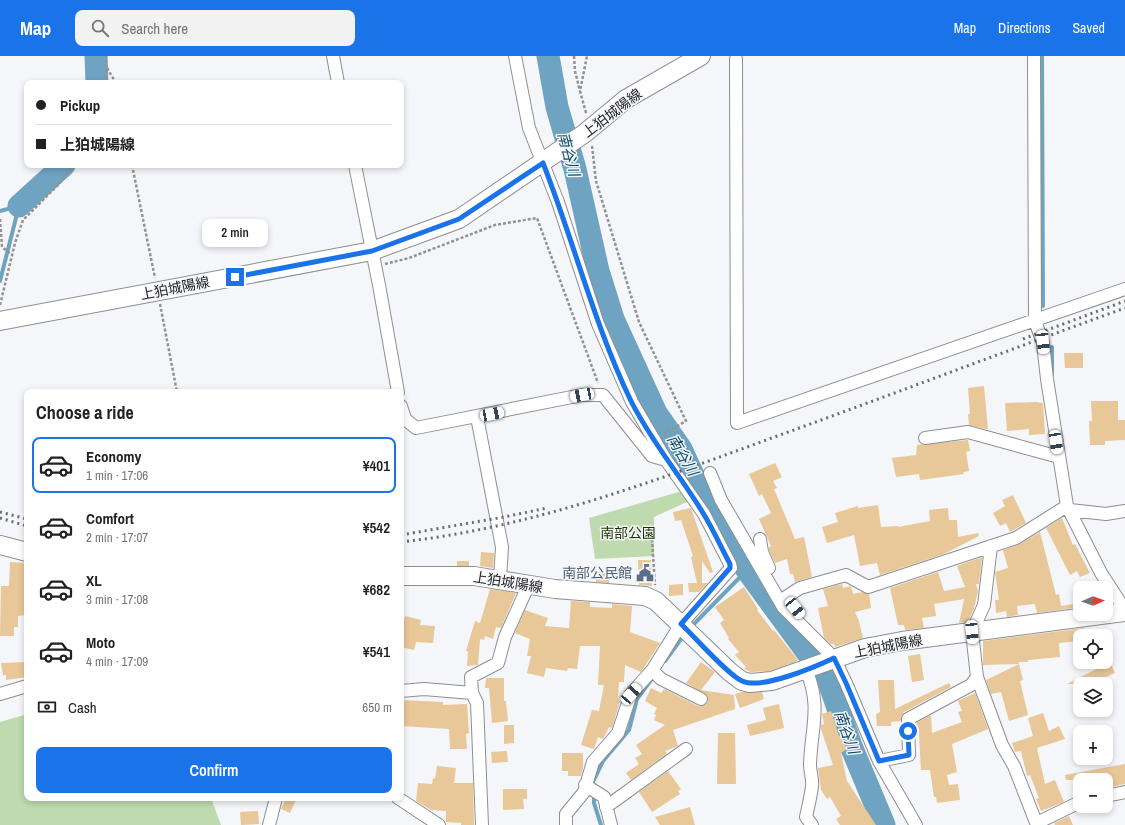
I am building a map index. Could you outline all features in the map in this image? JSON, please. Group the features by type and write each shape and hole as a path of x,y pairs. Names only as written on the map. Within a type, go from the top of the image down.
{"main road":[{"name":"上狛城陽線","path":"0,321 373,259 459,219 548,160 588,131 626,99 701,56"},
{"path":"0,545 24,551"},
{"name":"上狛城陽線","path":"404,576 474,576 555,589 646,596 656,601 730,672 742,681 750,683 772,681 865,648 902,641 1125,611"}],"street":[{"path":"333,56 337,80"},
{"path":"514,56 529,128 548,160 558,202 598,324 632,402 666,460 704,514 730,564 730,568 681,624 652,670 631,694 618,733 593,762 584,792 566,814 566,825"},
{"path":"1034,56 1035,321 1043,342 1059,457 1069,508 1101,572 1125,611"},
{"path":"736,59 736,423 1125,289"},
{"path":"356,168 397,389"},
{"path":"404,416 405,419 416,428 582,395 602,395 652,456 666,460"},
{"path":"477,417 502,548 500,579"},
{"path":"925,438 968,432 1059,457"},
{"path":"710,473 721,500 783,606 833,659 846,683 879,761 916,825"},
{"path":"786,598 800,588 846,575 868,586 1016,538 1069,508 1106,514 1125,511"},
{"path":"760,539 762,552 776,582 786,598 813,630 820,645"},
{"path":"992,546 984,605 972,632 977,677 1002,745 1014,766 1037,824 1073,806"},
{"path":"482,825 477,703 472,693 471,676 498,663 505,637 529,584"},
{"path":"808,669 815,698 815,717 810,766 812,785 806,817 812,825"},
{"path":"652,670 661,679 701,699"},
{"path":"879,761 909,755 908,719 971,685 977,677"},
{"path":"0,694 24,687"},
{"path":"404,691 424,689 472,693"},
{"path":"606,807 686,749"},
{"path":"585,785 604,797 611,825"},
{"path":"1113,795 1125,792"},
{"path":"269,825 275,801"},
{"path":"403,801 439,825"}],"path":[{"path":"106,56 106,80"},
{"path":"574,56 575,71 588,131 596,181 639,322 686,421 654,439"},
{"path":"580,91 587,56"},
{"path":"107,68 114,80"},
{"path":"0,305 12,255 23,220 59,184 72,168"},
{"path":"373,259 409,258 495,225 537,218 602,395"},
{"path":"0,219 2,247 12,255"},
{"path":"652,539 656,601"}],"green space":[{"name":"南部公園","path":"682,491 689,501 654,517 654,556 595,559 589,518"},
{"path":"24,715 24,801 212,801 221,825 0,825 0,722"}],"building":[{"path":"1064,353 1083,353 1083,368 1065,368"},
{"path":"984,386 988,429 969,425 968,414 970,414 968,388"},
{"path":"1091,401 1118,401 1118,420 1125,420 1125,440 1105,441 1105,445 1090,445 1089,421 1092,421"},
{"path":"1005,403 1043,403 1045,434 1029,435 1029,429 1007,431"},
{"path":"968,440 970,451 966,452 969,471 963,472 964,474 920,480 919,474 896,477 892,458 916,455 917,445"},
{"path":"775,463 782,477 773,481 777,488 774,489 795,539 804,537 812,577 795,582 793,574 790,574 787,559 775,563 769,550 769,547 771,546 759,519 771,513 762,494 759,496 749,474"},
{"path":"1013,495 1026,523 1010,532 1006,523 1000,526 993,513 1005,506 1002,500"},
{"path":"878,505 881,527 898,527 930,521 929,510 948,508 949,520 957,520 958,537 978,533 979,536 944,554 880,575 877,563 860,566 854,535 827,543 822,527 838,522 835,513 858,506 858,508"},
{"path":"691,508 713,572 710,573 702,561 702,583 708,583 699,592 689,592 688,583 697,583 691,557 693,556 681,520 675,521 673,512"},
{"path":"1062,518 1073,545 1075,544 1090,573 1080,577 1077,571 1070,575 1046,528"},
{"path":"1040,532 1056,595 1059,594 1061,606 1073,604 1073,608 1037,613 1035,604 1017,606 1018,615 1007,617 1006,611 996,613 995,600 999,600 995,572 1008,568 1003,550 1020,544"},
{"path":"481,552 494,553 493,568 480,566"},
{"path":"982,557 979,584 976,584 978,591 974,609 968,622 959,623 964,599 934,604 936,616 922,618 924,628 905,630 904,625 898,625 890,588 938,572 944,591 965,587 957,566"},
{"name":"南部公民館","path":"638,560 651,560 652,586 639,585"},
{"path":"457,561 469,561 469,566 457,566"},
{"path":"10,562 24,563 24,615 18,616 18,627 14,627 14,636 0,636 1,586 9,586"},
{"path":"596,572 609,572 609,583 596,582"},
{"path":"683,584 683,595 669,596 669,585"},
{"path":"842,584 843,588 851,586 853,594 862,592 869,594 871,608 855,612 863,638 835,647 834,644 831,644 824,638 818,608 828,606 823,589"},
{"path":"744,587 758,609 757,610 798,660 770,671 751,672 744,669 746,667 735,655 739,652 728,639 729,638 720,623 724,620 715,607"},
{"path":"490,589 516,593 501,628 496,627 493,639 485,636 484,640 480,639 478,665 467,666 468,651 466,651 475,621 480,623"},
{"path":"571,601 590,602 590,607 612,608 612,604 632,606 630,632 660,643 641,672 625,665 624,682 619,682 618,700 620,701 612,728 609,727 603,739 598,737 594,749 581,745 592,710 599,711 604,685 598,685 600,646 580,646 577,669 568,668 567,671 546,668 544,677 527,673 531,656 527,656 530,639 515,633 525,610 548,618 545,626 569,628"},
{"path":"405,616 421,620 420,625 435,626 433,643 416,642 414,650 404,648"},
{"path":"1073,629 1073,642 1059,643 1060,657 1028,660 1028,662 1018,662 1019,664 983,665 983,641"},
{"path":"920,654 924,680 912,682 908,656"},
{"path":"24,662 24,677 6,680 6,675 3,675 1,663"},
{"path":"701,662 715,672 701,690 734,695 735,709 673,730 678,746 665,751 667,754 631,780 626,773 639,764 635,758 642,754 636,745 665,725 654,720 656,715 654,714 657,708 645,701 651,688 661,693 664,689 698,706 705,705 708,702 707,695 686,683"},
{"path":"1019,664 1023,680 1020,681 1028,715 1009,721 1001,692 991,694 986,680"},
{"path":"1096,669 1113,669 1115,673 1106,677 1081,677"},
{"path":"486,678 504,678 504,701 506,701 508,721 492,723 489,688 485,688"},
{"path":"878,680 894,680 895,709 949,683 951,687 904,712 901,716 901,721 891,722 891,726 877,726 876,714 880,712"},
{"path":"742,692 762,692 764,699 740,708 735,694"},
{"path":"975,693 988,729 952,744 957,772 947,775 949,785 958,784 960,800 937,803 936,797 934,797 930,770 921,770 919,734 916,735 916,723 931,715 932,733 962,722 958,712 962,711 958,701"},
{"path":"404,700 443,702 443,705 467,704 469,733 466,734 467,749 450,749 449,729 404,726"},
{"path":"779,704 784,728 750,736 747,725 766,720 763,708"},
{"path":"831,711 839,736 841,735 847,749 841,753 847,781 876,825 840,825 836,819 841,816 830,797 827,799 821,790 818,768 833,765 821,729 821,725 824,724 822,714"},
{"path":"1043,713 1049,731 1059,726 1065,739 1037,748 1045,784 1055,780 1064,802 1041,811 1036,799 1039,798 1030,775 1027,776 1021,751 1015,752 1012,743 1033,736 1028,718"},
{"path":"504,725 514,725 514,743 504,744"},
{"path":"718,733 735,733 736,784 717,784"},
{"path":"507,751 508,762 492,763 491,752"},
{"path":"562,753 583,753 583,768 581,776 568,776 568,771 562,771"},
{"path":"1125,764 1125,784 1113,787 1113,773 1076,773"},
{"path":"437,766 456,768 454,783 473,783 474,825 461,825 461,823 446,822 446,811 431,810 416,801 418,783 432,784 433,778 435,779"},
{"path":"668,771 681,789 678,791 680,794 652,812 639,792"},
{"path":"1073,774 1073,780 1066,780 1065,775"},
{"path":"503,789 527,789 527,799 523,799 524,809 503,810"},
{"path":"285,801 296,801 290,813 281,809"},
{"path":"690,807 695,825 660,825 655,817"},
{"path":"258,811 259,824 241,825 240,812"},
{"path":"1069,816 1073,825 1055,825 1054,823"}],"waterway":[{"path":"96,56 97,80"},
{"name":"南谷川","path":"548,56 557,107 575,169 598,271 613,319 656,413 681,449 693,475 747,570 829,682 851,746 884,825"},
{"path":"1042,56 1043,306"},
{"path":"19,206 61,168"},
{"path":"0,211 19,206"},
{"path":"0,281 19,206"},
{"path":"1052,347 1052,375"},
{"path":"690,628 747,570"},
{"path":"665,661 684,635"},
{"path":"593,786 593,782 603,761 629,730 637,699 651,680"},
{"path":"594,792 594,803 601,825"}],"railway":[{"path":"1023,339 1125,301"},
{"path":"404,542 496,526 588,502 679,472 1125,308"},
{"path":"404,534 547,508"},
{"path":"0,512 24,518"},
{"path":"0,518 24,525"}],"place":[{"name":"南部公民館","path":"645,573"}],"route":[{"path":"235,277 372,251 459,219 543,163 558,202 598,324 632,402 666,460 704,514 730,564 730,568 681,624 730,672 742,681 750,683 772,681 806,670 834,658 879,761 909,755 908,731"}]}
